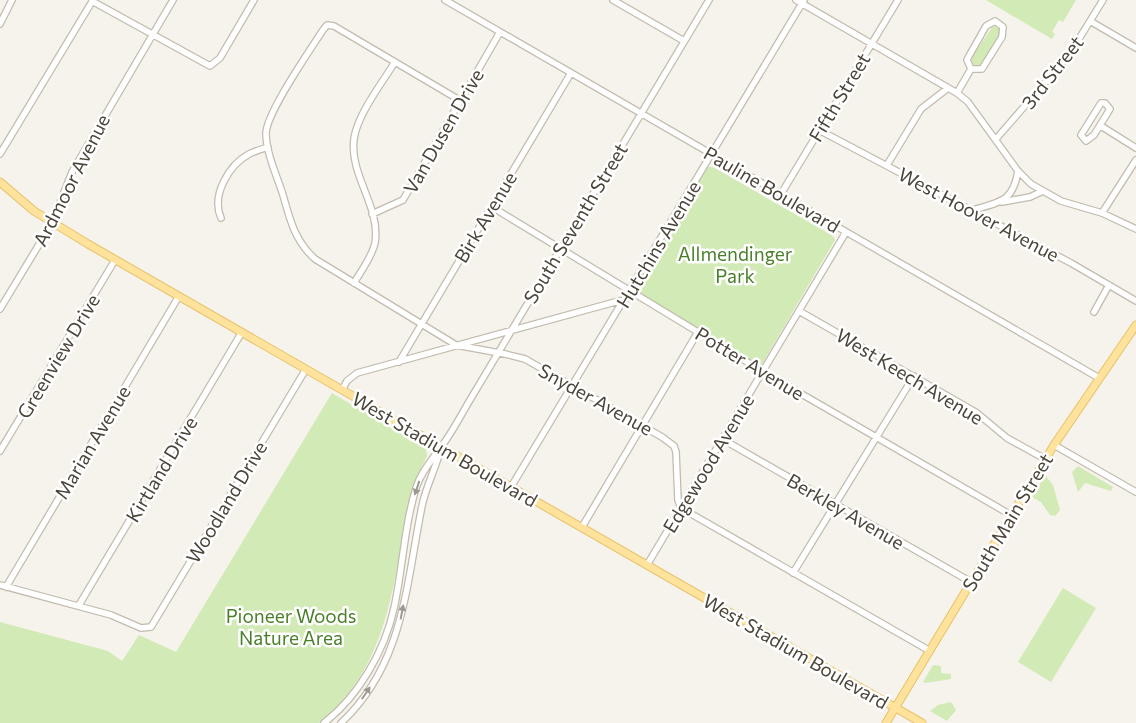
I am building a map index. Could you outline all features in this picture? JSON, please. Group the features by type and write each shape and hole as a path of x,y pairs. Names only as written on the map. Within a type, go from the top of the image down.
{"main road":[{"name":"West Stadium Boulevard","path":"0,182 20,201 115,260 922,723"},
{"name":"South Main Street","path":"886,723 1054,444 1136,325"}],"street":[{"path":"0,24 12,0"},
{"path":"0,154 93,0 206,65 214,64 220,58 254,0"},
{"name":"Ardmoor Avenue","path":"0,308 52,222 72,172 173,0"},
{"name":"Pauline Boulevard","path":"445,0 1099,378"},
{"path":"613,0 684,41"},
{"name":"South Seventh Street","path":"341,723 368,692 394,643 399,627 423,504 442,447 709,0"},
{"path":"796,0 803,2 871,44 957,93 968,102 1018,170 1031,184 1061,201 1102,213 1136,229"},
{"name":"Fifth Street","path":"781,194 898,0"},
{"name":"3rd Street","path":"996,139 1069,56 1103,0"},
{"name":"Hutchins Avenue","path":"511,487 631,291 803,2"},
{"path":"1090,21 1136,48"},
{"path":"995,22 999,23 1004,32 1002,37 985,65 977,71 972,69 967,60 986,26 995,22"},
{"name":"Snyder Avenue","path":"395,62 341,29 327,25 269,121 266,132 268,147 299,242 314,259 456,345 525,359 643,425 674,446 678,460 678,500 681,508"},
{"name":"Van Dusen Drive","path":"372,214 403,200 500,32"},
{"path":"354,283 371,255 375,242 372,214 356,166 354,138 358,123 395,62 461,100"},
{"path":"957,93 972,69"},
{"name":"Birk Avenue","path":"399,362 571,73"},
{"path":"887,166 921,109 948,88"},
{"path":"1100,103 1105,103 1110,109 1100,126 1090,140 1082,138 1081,135 1100,103"},
{"path":"1100,126 1136,148"},
{"name":"West Hoover Avenue","path":"820,130 973,210 1136,301"},
{"path":"221,218 218,204 225,179 235,165 248,154 268,147"},
{"path":"1102,213 1136,160"},
{"path":"1002,202 1015,187 1018,170"},
{"path":"973,210 1030,197 1043,192"},
{"name":"Potter Avenue","path":"492,207 763,372 1011,515"},
{"name":"Edgewood Avenue","path":"646,565 846,232"},
{"name":"Greenview Drive","path":"0,451 3,440 115,260"},
{"path":"1094,312 1109,285"},
{"name":"Marian Avenue","path":"3,586 179,296"},
{"path":"342,390 347,381 357,373 626,299"},
{"name":"West Keech Avenue","path":"799,311 977,413 1007,438 1045,459"},
{"name":"Kirtland Drive","path":"79,605 242,332"},
{"path":"582,527 698,332"},
{"name":"Woodland Drive","path":"79,605 111,615 141,628 147,629 154,623 306,369"},
{"path":"793,574 914,376"},
{"name":"Berkley Avenue","path":"722,439 971,582"},
{"path":"1054,444 1136,492"},
{"name":"South Seventh Street","path":"324,723 348,701 383,640 394,609 418,484 429,460 442,447"},
{"path":"681,508 930,651"},
{"path":"3,586 79,605"}],"green space":[{"path":"986,0 1076,0 1063,22 1059,20 1052,32 1055,34 1052,39"},
{"path":"993,26 1000,29 1000,35 982,64 978,67 974,66 971,58"},
{"name":"Allmendinger Park","path":"707,167 713,167 833,236 835,240 762,364 758,365 636,291"},
{"name":"Pioneer Woods Nature Area","path":"332,393 426,449 427,456 417,477 412,495 393,589 375,647 362,674 343,699 319,723 0,723 0,622 108,651 122,661 139,635 176,652"},
{"path":"1078,466 1113,487 1111,491 1085,483 1078,492 1072,472"},
{"path":"1045,475 1053,485 1060,510 1055,516 1050,515 1041,502 1032,497"},
{"path":"1063,588 1096,608 1051,682 1018,662"},
{"path":"933,665 941,666 941,673 951,674 951,679 923,682"},
{"path":"951,702 956,710 947,721 930,711 938,705"}]}
